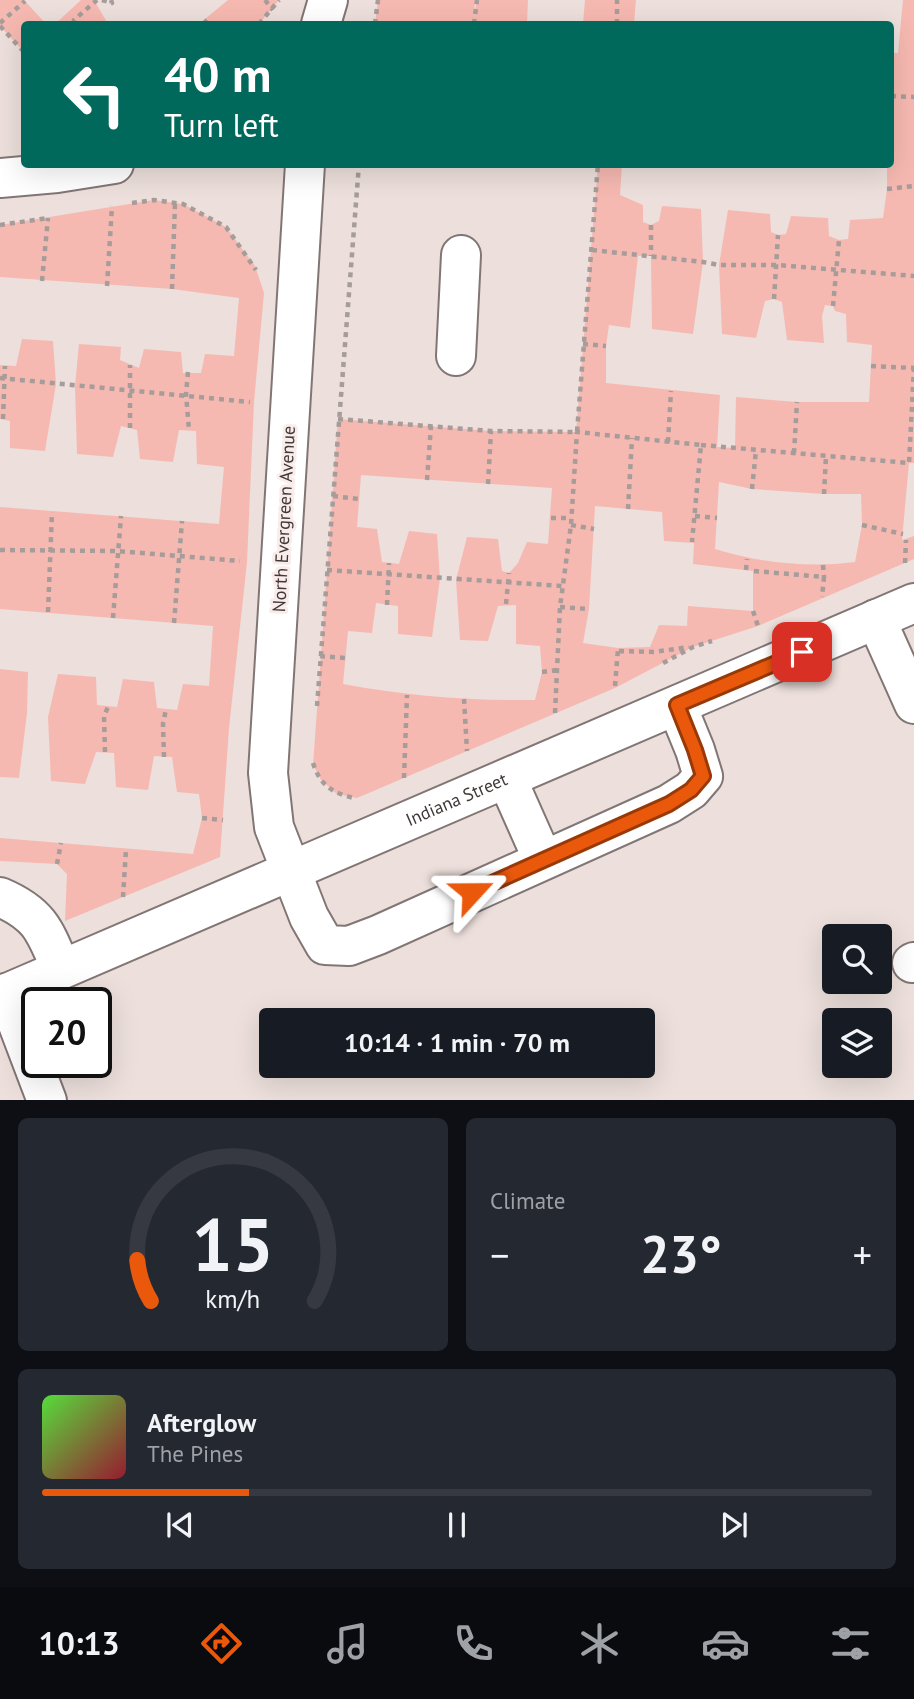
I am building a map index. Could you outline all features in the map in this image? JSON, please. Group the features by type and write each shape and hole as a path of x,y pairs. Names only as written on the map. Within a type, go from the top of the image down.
{"street":[{"path":"322,21 328,0"},
{"path":"0,178 89,168"},
{"name":"North Evergreen Avenue","path":"305,168 268,773 274,827 309,917 325,945 349,946 543,860"},
{"path":"456,356 461,254"},
{"name":"Indiana Street","path":"3,995 914,603"},
{"path":"876,619 914,704"},
{"path":"507,779 543,860 669,804 691,790 703,776 677,705"},
{"path":"0,897 19,905 42,927 61,969"},
{"path":"3,995 47,1100"}],"path":[{"path":"74,21 97,0"},
{"path":"103,0 112,3 111,0"},
{"path":"265,0 273,10"},
{"path":"261,21 279,0"},
{"path":"374,21 378,0"},
{"path":"474,21 477,0"},
{"path":"617,0 617,21"},
{"path":"21,49 0,25 25,1"},
{"path":"894,96 914,97"},
{"path":"317,710 359,168"},
{"path":"555,713 560,607 571,522 598,168"},
{"path":"887,189 914,186"},
{"path":"126,203 154,200 183,204 226,227 255,266 258,275"},
{"path":"172,289 175,203"},
{"path":"100,208 112,205 107,286"},
{"path":"0,225 57,217"},
{"path":"42,281 48,218"},
{"path":"651,225 651,256"},
{"path":"774,299 778,235"},
{"path":"833,306 839,240"},
{"path":"592,250 719,265 778,265 914,276"},
{"path":"583,344 606,346"},
{"path":"130,365 130,428"},
{"path":"3,419 2,378 5,366"},
{"path":"338,419 491,431 577,432 909,463 914,368 871,366"},
{"path":"188,372 186,394 189,430"},
{"path":"2,378 254,402"},
{"path":"668,442 671,391"},
{"path":"794,453 796,402"},
{"path":"426,480 431,426"},
{"path":"488,484 491,431"},
{"path":"628,509 632,438"},
{"path":"692,542 701,445"},
{"path":"752,489 756,450"},
{"path":"824,494 826,456"},
{"path":"332,496 359,499"},
{"path":"48,612 52,512"},
{"path":"113,618 121,516"},
{"path":"695,516 717,518"},
{"path":"551,518 594,529"},
{"path":"174,623 182,521"},
{"path":"862,525 904,537 905,563"},
{"path":"0,550 117,551 247,562"},
{"path":"746,570 747,559"},
{"path":"893,568 914,559"},
{"path":"387,605 389,563"},
{"path":"823,565 822,598 834,593"},
{"path":"327,570 562,586"},
{"path":"754,571 824,577"},
{"path":"506,604 509,573"},
{"path":"560,607 589,609"},
{"path":"748,630 758,626 753,611"},
{"path":"626,682 615,688 618,649 654,652 693,647 716,640"},
{"path":"660,664 693,647"},
{"path":"320,656 345,658"},
{"path":"542,672 557,670"},
{"path":"404,779 407,695"},
{"path":"464,699 467,752"},
{"path":"105,752 104,716 108,706"},
{"path":"542,719 567,708"},
{"path":"164,757 163,724 166,709"},
{"path":"456,756 479,746"},
{"path":"314,751 313,765 321,780 337,794 357,798"},
{"path":"395,783 415,775"},
{"path":"202,818 223,820"},
{"path":"57,864 61,842"},
{"path":"123,897 126,849"}],"shaded area":[{"path":"0,0 24,0 43,21 21,21 21,49 0,26"},
{"path":"81,0 94,0 106,21 58,21"},
{"path":"228,0 279,0 262,21 203,21"},
{"path":"378,0 475,0 474,16 477,0 528,0 527,21 375,21"},
{"path":"585,0 636,0 634,21 583,21"},
{"path":"903,0 914,0 914,463 909,463 902,540 914,536 914,559 758,626 693,647 615,688 357,798 337,794 321,780 313,765 338,419 491,431 576,432 598,168 622,168 620,195 643,205 643,222 651,225 659,221 662,206 701,209 703,262 693,334 652,329 651,256 638,256 630,328 609,325 606,383 720,395 717,447 735,448 736,397 797,402 869,402 872,345 847,342 846,314 835,311 833,306 825,305 822,316 824,343 787,340 782,302 774,299 765,301 756,338 722,334 719,265 728,210 770,214 771,232 778,235 786,234 791,216 828,218 829,236 839,240 848,239 850,220 883,218 887,168 894,168 894,53 898,53","holes":["361,475 552,488 548,544 527,542 518,563 509,573 502,571 498,539 467,537 456,580 460,640 488,641 498,606 516,605 516,644 540,646 542,672 535,700 439,697 343,684 348,631 372,633 376,603 398,606 398,634 432,637 440,579 437,534 409,531 399,564 382,562 377,529 357,527","719,482 752,489 861,494 862,525 855,562 785,563 749,558 715,549","595,506 662,512 664,541 694,543 693,564 753,571 753,611 688,606 687,626 659,625 650,647 618,648 583,643 589,609"]},
{"path":"154,200 183,204 226,227 255,266 264,293 254,402 247,562 229,728 220,857 65,921 67,874 57,864 0,861 0,838 193,854 202,818 199,794 177,792 172,757 154,756 148,790 116,787 114,753 96,752 85,784 51,781 48,717 58,674 96,677 97,705 117,707 123,679 154,682 157,708 177,710 183,684 209,686 213,626 0,609 0,507 219,524 224,467 197,464 196,431 179,430 173,462 140,459 137,430 121,426 113,457 77,454 75,386 79,344 121,347 120,360 139,368 144,349 181,352 183,373 201,373 205,354 234,356 239,298 172,289 0,277 0,225"},
{"path":"22,339 53,341 56,384 45,451 10,448 10,421 0,419 0,365 16,366"},
{"path":"0,669 28,672 27,713 19,778 0,777"}],"route":[{"path":"472,892 669,804 691,790 703,776 677,705 802,652"}]}
